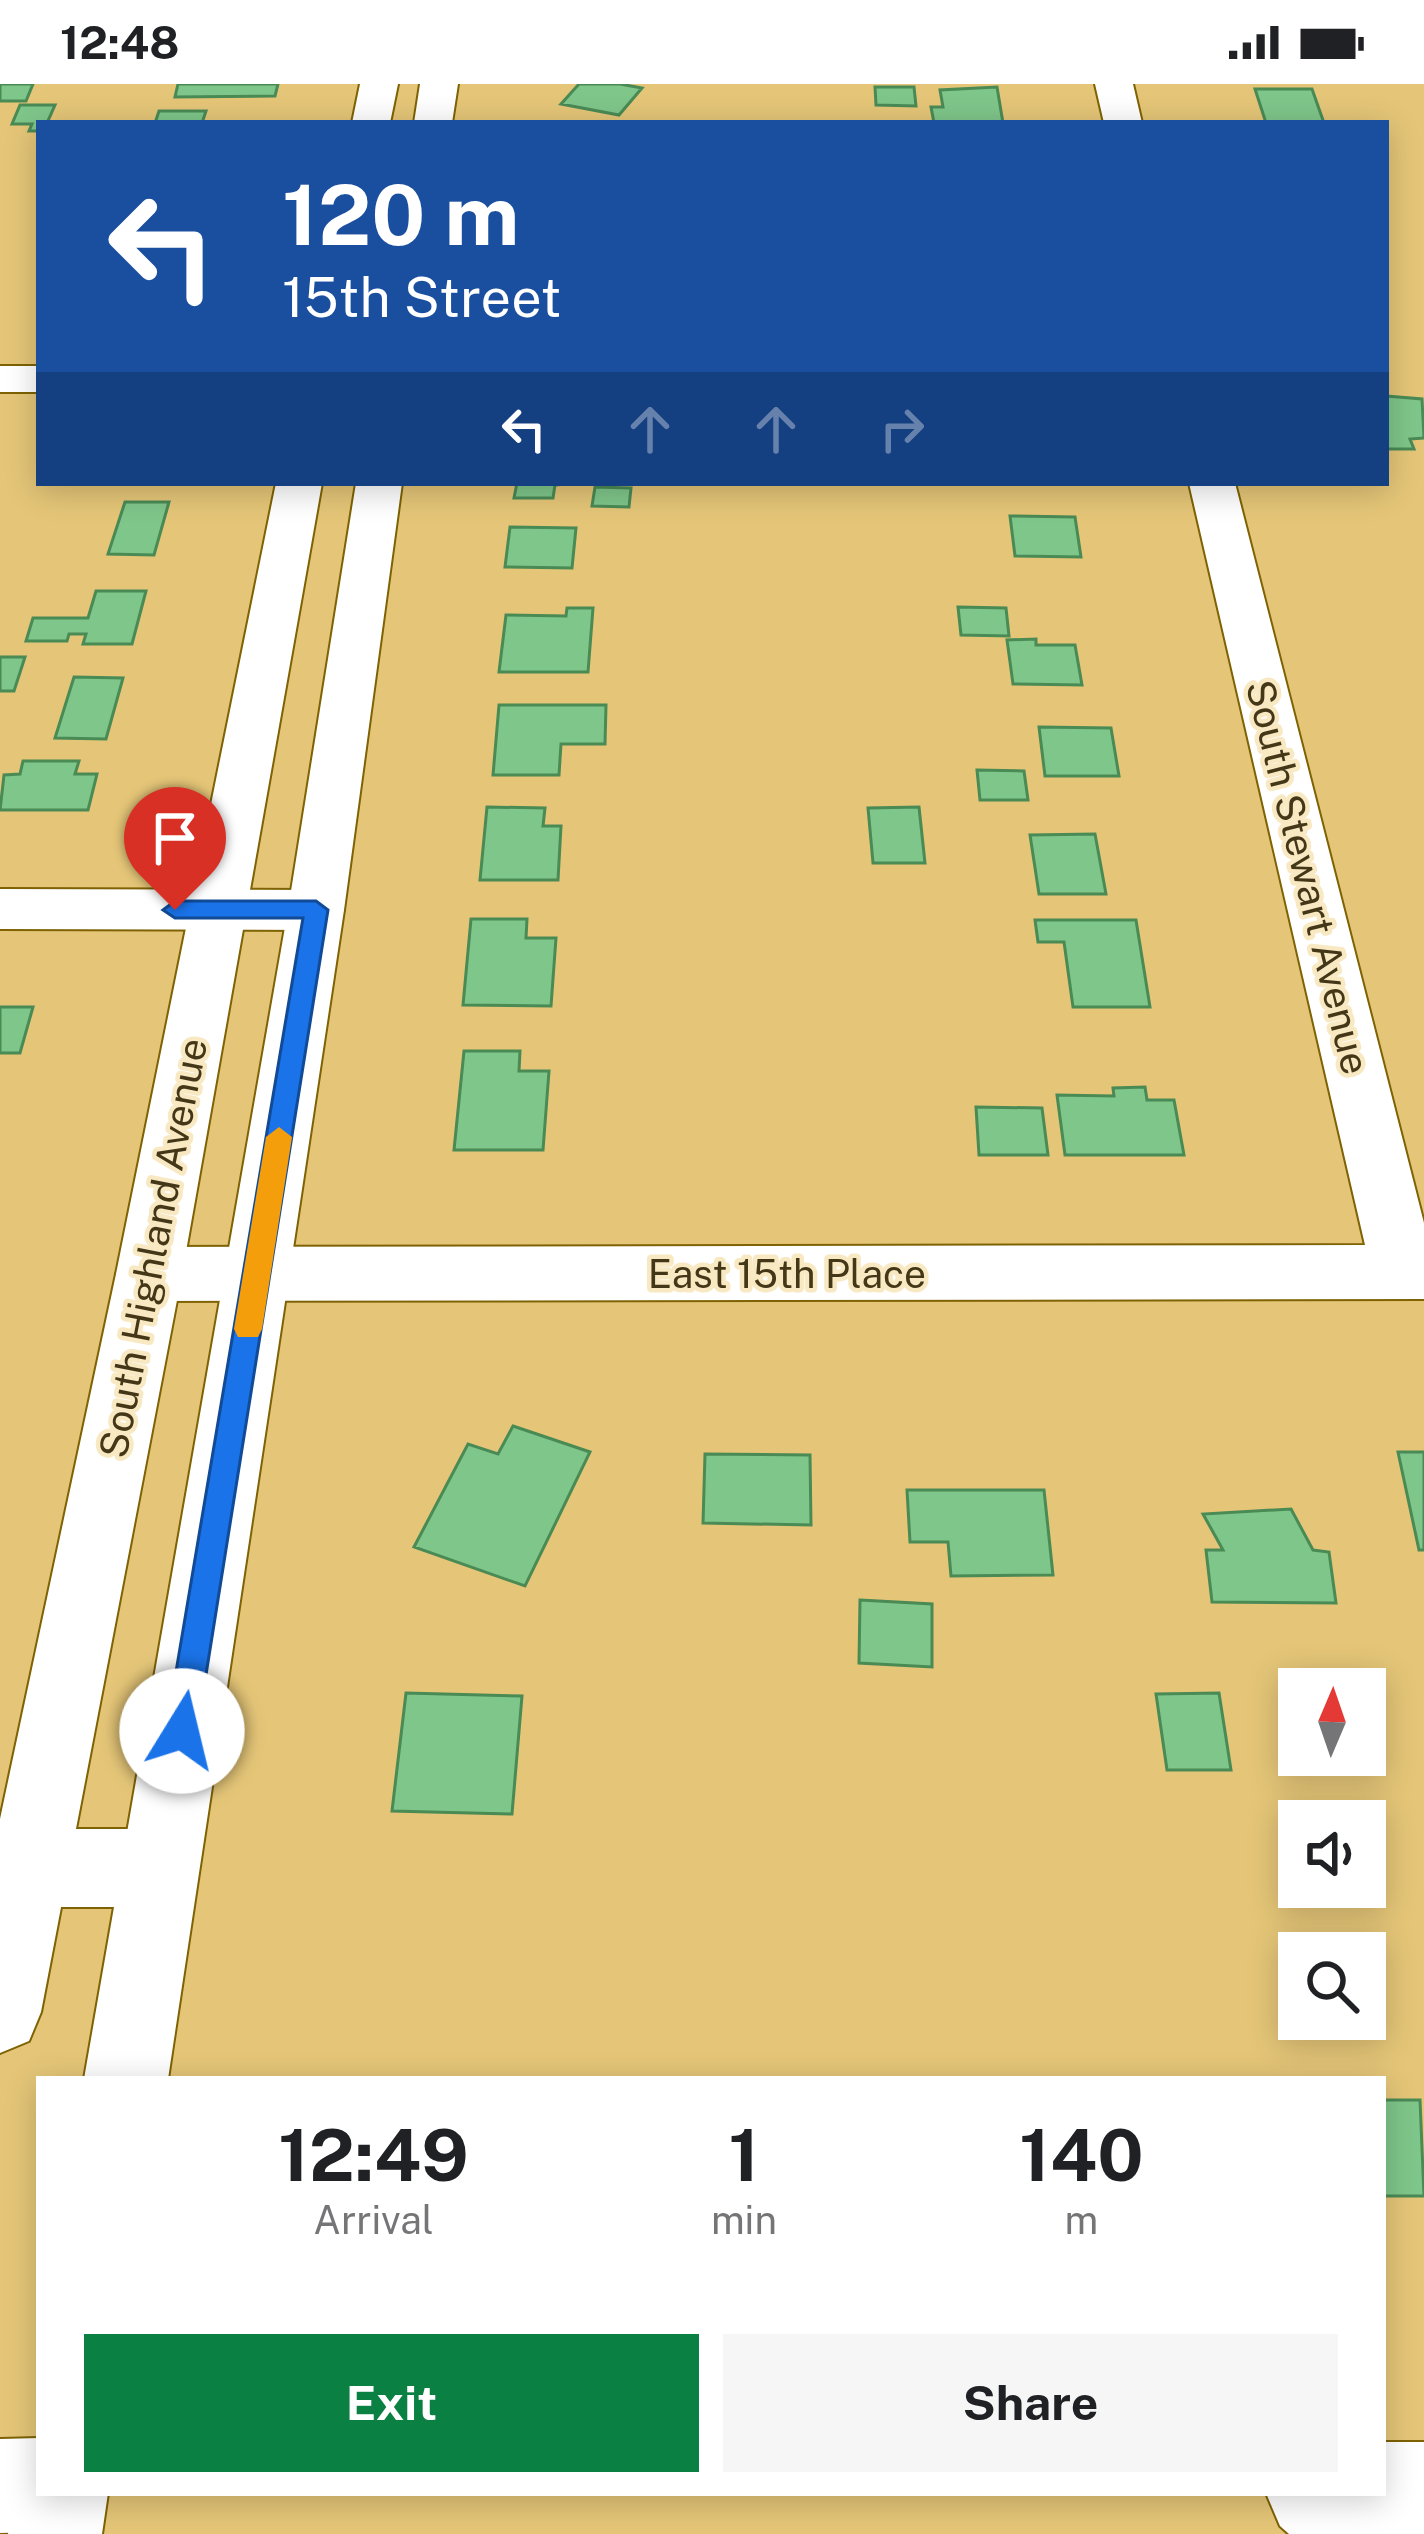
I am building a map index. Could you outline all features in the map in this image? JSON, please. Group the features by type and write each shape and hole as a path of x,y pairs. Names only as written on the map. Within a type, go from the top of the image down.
{"main road":[{"path":"372,120 379,84"},
{"path":"433,120 439,84"},
{"path":"1114,84 1123,120"},
{"path":"0,379 36,379"},
{"name":"South Highland Avenue","path":"0,2012 14,1869 149,1274 297,486"},
{"path":"126,2076 316,910 379,486"},
{"name":"South Stewart Avenue","path":"1213,486 1414,1272"},
{"path":"0,909 316,910"},
{"name":"East 15th Place","path":"149,1274 1414,1272"},
{"path":"14,1869 159,1868"},
{"path":"0,2486 36,2486"},
{"path":"1386,2488 1424,2489"},
{"path":"55,2534 61,2496"},
{"path":"1317,2496 1361,2534"}],"building":[{"path":"0,84 33,84 26,101 0,101"},
{"path":"178,84 278,84 275,96 175,97"},
{"path":"579,84 642,88 619,115 561,104"},
{"path":"875,87 914,87 916,106 876,105"},
{"path":"997,87 1002,120 933,120 931,107 943,107 940,90"},
{"path":"1255,89 1312,89 1323,120 1265,120"},
{"path":"20,105 55,105 48,120 36,120 36,131 29,131 32,124 12,124"},
{"path":"159,111 206,111 203,120 156,120"},
{"path":"1389,396 1422,399 1424,438 1410,439 1414,449 1389,449"},
{"path":"516,486 555,486 553,498 514,498"},
{"path":"595,487 631,488 629,507 592,506"},
{"path":"125,502 169,502 154,555 108,554"},
{"path":"1010,516 1075,517 1081,557 1015,556"},
{"path":"510,527 576,528 572,568 505,567"},
{"path":"96,591 146,591 132,644 83,644 86,634 69,634 67,641 26,641 33,618 88,618"},
{"path":"958,607 1006,608 1009,636 961,635"},
{"path":"567,608 593,608 588,672 499,672 506,615 566,616"},
{"path":"1036,639 1036,645 1075,645 1082,685 1013,684 1007,640"},
{"path":"0,657 25,657 14,691 0,691"},
{"path":"74,677 123,678 106,739 55,738"},
{"path":"499,705 606,705 605,744 561,744 559,775 493,775"},
{"path":"1039,727 1111,728 1119,776 1045,776"},
{"path":"23,761 79,761 75,774 97,774 88,810 0,810 4,775 20,774"},
{"path":"977,770 1024,771 1028,800 980,800"},
{"path":"487,807 545,808 543,826 561,826 558,880 480,880"},
{"path":"919,807 925,863 873,863 868,808"},
{"path":"1095,834 1106,894 1039,894 1030,835"},
{"path":"471,919 527,919 526,938 556,938 551,1006 463,1005"},
{"path":"1035,920 1136,920 1150,1007 1073,1007 1064,942 1038,942"},
{"path":"0,1007 33,1007 20,1053 0,1053"},
{"path":"464,1051 520,1051 519,1071 549,1071 543,1150 454,1150"},
{"path":"1145,1087 1147,1100 1174,1100 1184,1155 1065,1155 1057,1095 1114,1096 1113,1088"},
{"path":"976,1107 1042,1108 1048,1155 979,1155"},
{"path":"513,1426 590,1452 525,1586 414,1547 468,1444 498,1454"},
{"path":"1398,1452 1424,1452 1424,1550 1419,1550"},
{"path":"705,1454 810,1455 811,1525 703,1523"},
{"path":"907,1490 1044,1490 1053,1575 951,1576 948,1542 910,1542"},
{"path":"1291,1509 1313,1550 1329,1552 1336,1603 1212,1602 1206,1550 1223,1550 1203,1514"},
{"path":"860,1600 932,1604 932,1667 859,1663"},
{"path":"406,1693 522,1696 512,1814 392,1811"},
{"path":"1219,1693 1231,1770 1167,1770 1156,1694"},
{"path":"1386,2100 1420,2100 1424,2196 1386,2196"}],"slow traffic":[{"path":"248,1329 279,1137"}],"route":[{"path":"175,910 316,910 182,1731"}]}
